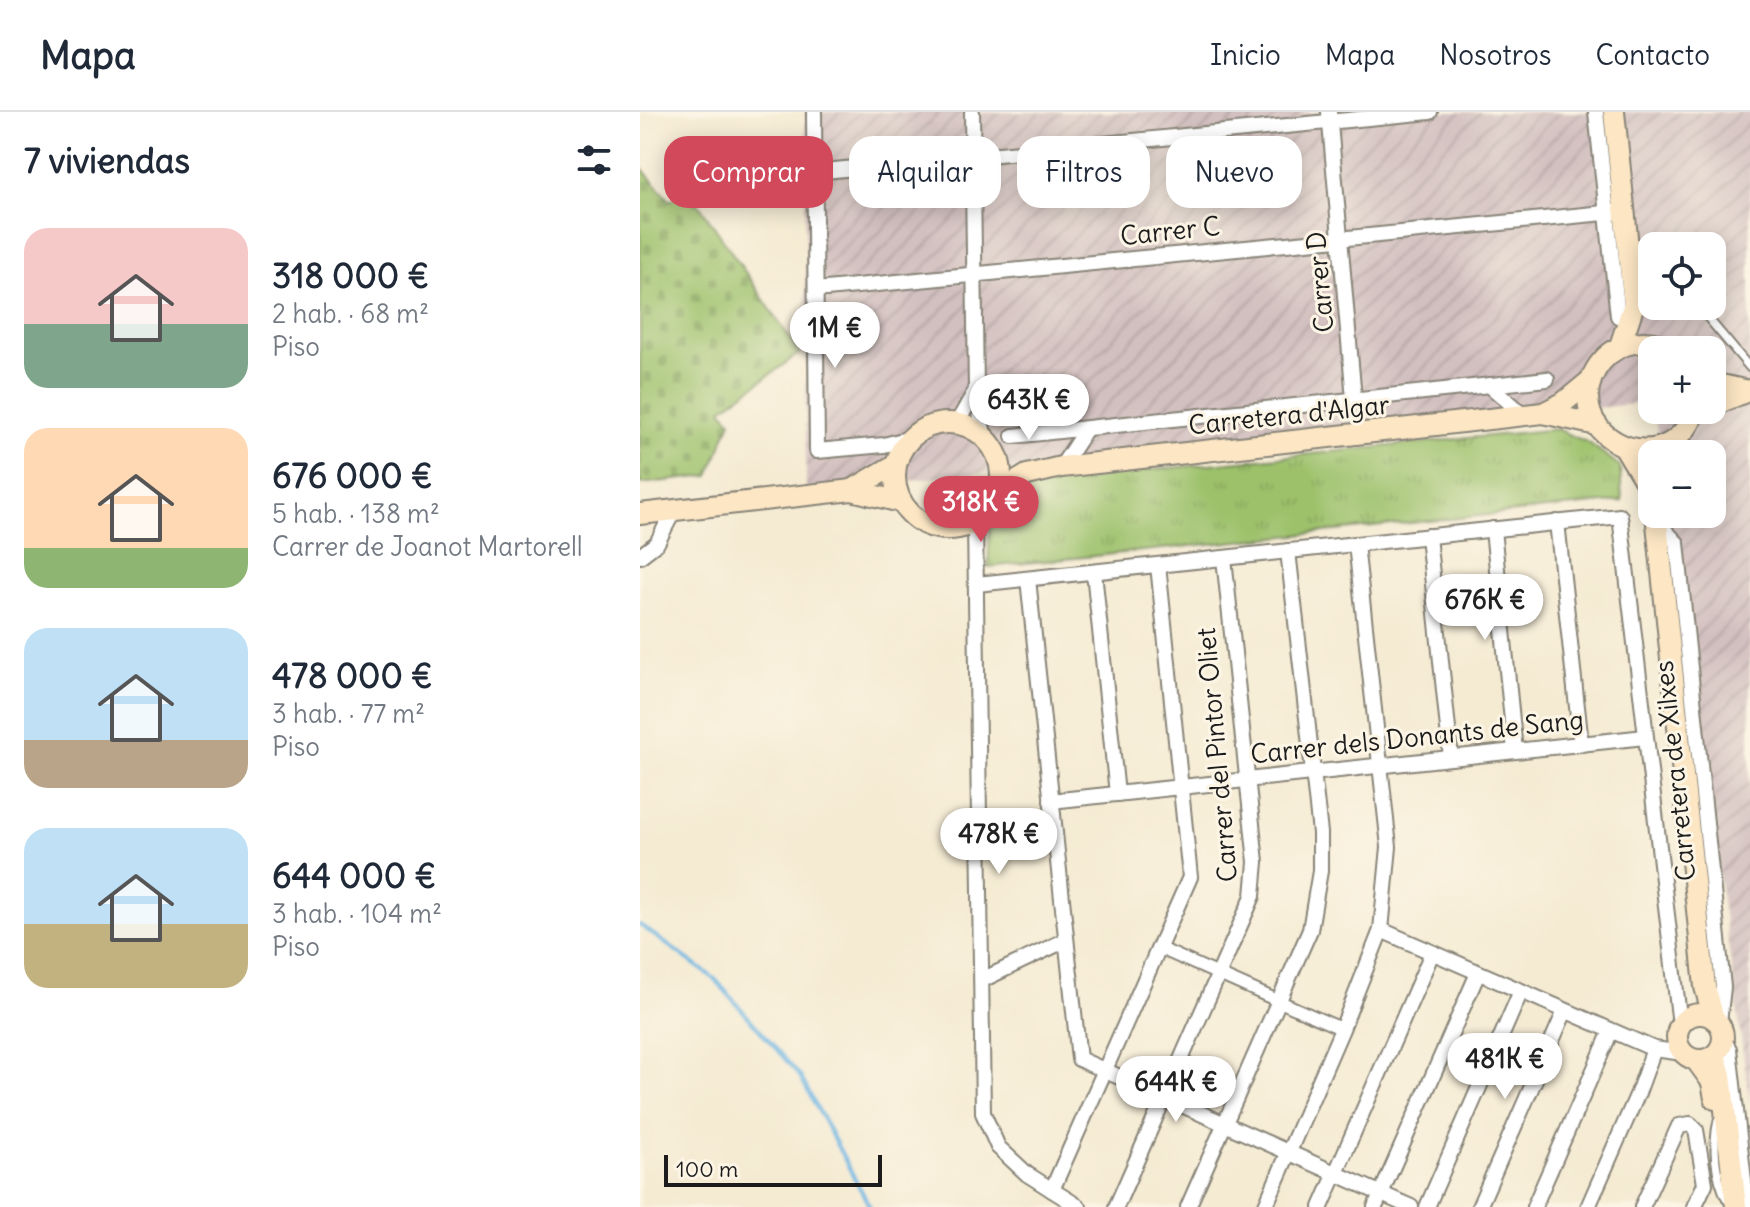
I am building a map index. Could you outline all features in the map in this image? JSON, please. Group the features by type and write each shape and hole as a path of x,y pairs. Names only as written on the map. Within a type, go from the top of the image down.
{"main road":[{"path":"1614,112 1616,212 1634,296 1661,336"},
{"path":"1620,346 1634,296"},
{"path":"1620,346 1638,343"},
{"name":"Carretera d'Algar","path":"999,492 1027,475 1057,467 1534,414 1563,403 1591,380 1607,354 1620,346"},
{"path":"1591,380 1588,395 1597,425 1609,438 1624,446 1638,448"},
{"path":"1726,386 1749,390"},
{"path":"1726,400 1749,390"},
{"name":"Carretera d'Algar","path":"1534,414 1597,425"},
{"path":"852,490 896,464 911,438 932,426 957,423 971,428 990,444 1000,465 999,492 985,515 975,523 959,529 926,525 901,502 896,490 896,464"},
{"path":"1677,440 1690,424"},
{"name":"Carretera d'Algar","path":"990,444 1026,464 1057,467"},
{"path":"1624,446 1638,470"},
{"path":"640,514 852,490 901,502"},
{"name":"Carretera de Xilxes","path":"1657,528 1705,987 1700,1036 1712,1082 1727,1118 1737,1204"},
{"name":"Carretera de Xilxes","path":"1700,1036 1721,1075 1737,1204"}],"street":[{"path":"814,112 814,136"},
{"path":"972,112 972,136"},
{"path":"1001,154 1329,117 1430,112"},
{"path":"1596,112 1634,296"},
{"name":"Carrer D","path":"1329,117 1354,399"},
{"path":"815,208 817,451 884,445 911,438"},
{"path":"973,208 976,390 990,444"},
{"name":"Carrer C","path":"816,290 1616,212"},
{"name":"Carretera d'Algar","path":"1013,436 1547,379"},
{"name":"Carretera d'Algar","path":"1489,385 1534,414"},
{"path":"957,423 976,390"},
{"path":"1057,467 1086,429"},
{"path":"640,556 657,543 674,510"},
{"name":"Carretera de Xilxes","path":"1557,522 1620,516 1645,737 1700,1036"},
{"path":"977,584 1557,522 1581,744"},
{"path":"975,523 983,1113 998,1147 1027,1174 1079,1207"},
{"name":"Carretera de Xilxes","path":"1664,528 1677,543 1723,987 1700,1036"},
{"path":"1493,529 1515,751"},
{"path":"1428,536 1451,758"},
{"path":"1265,1207 1381,930 1389,847 1356,544"},
{"path":"1188,1207 1310,930 1320,871 1320,833 1288,551"},
{"name":"Carrer del Pintor Oliet","path":"1116,1207 1253,896 1256,862 1224,558"},
{"path":"1052,1190 1190,877 1158,565"},
{"path":"1094,572 1117,794"},
{"path":"1028,579 1079,1059 1336,1174 1378,1200 1411,1207"},
{"name":"Carrer dels Donants de Sang","path":"1051,801 1645,737"},
{"path":"1381,930 1654,1049 1700,1036"},
{"path":"982,980 1066,940"},
{"path":"1159,948 1342,1029"},
{"path":"1321,1207 1432,953"},
{"path":"1378,1200 1478,973"},
{"path":"1427,1207 1521,991"},
{"path":"1479,1207 1565,1011"},
{"path":"1534,1207 1611,1031"},
{"name":"Carretera de Xilxes","path":"1700,1036 1729,1049 1727,1118"},
{"path":"1588,1207 1654,1049"},
{"path":"1642,1207 1679,1126 1690,1124 1696,1130 1705,1184 1694,1207"}],"lane":[{"path":"1710,320 1750,368"},
{"path":"1727,1118 1745,1130 1750,1176"},
{"path":"1737,1204 1750,1185"}],"shaded area":[{"path":"805,112 1750,112 1750,1103 1671,528 1726,528 1726,440 1658,440 1656,424 1726,424 1726,336 1638,336 1638,403 806,491 805,208 833,208 833,136 805,136"}],"green space":[{"path":"640,166 664,194 664,208 702,208 800,353 722,409 731,421 709,476 640,484"},
{"path":"1557,429 1589,443 1620,466 1622,501 988,567 990,526 1028,486 1041,481"}],"waterway":[{"path":"640,925 715,979 800,1076 870,1207"}]}
